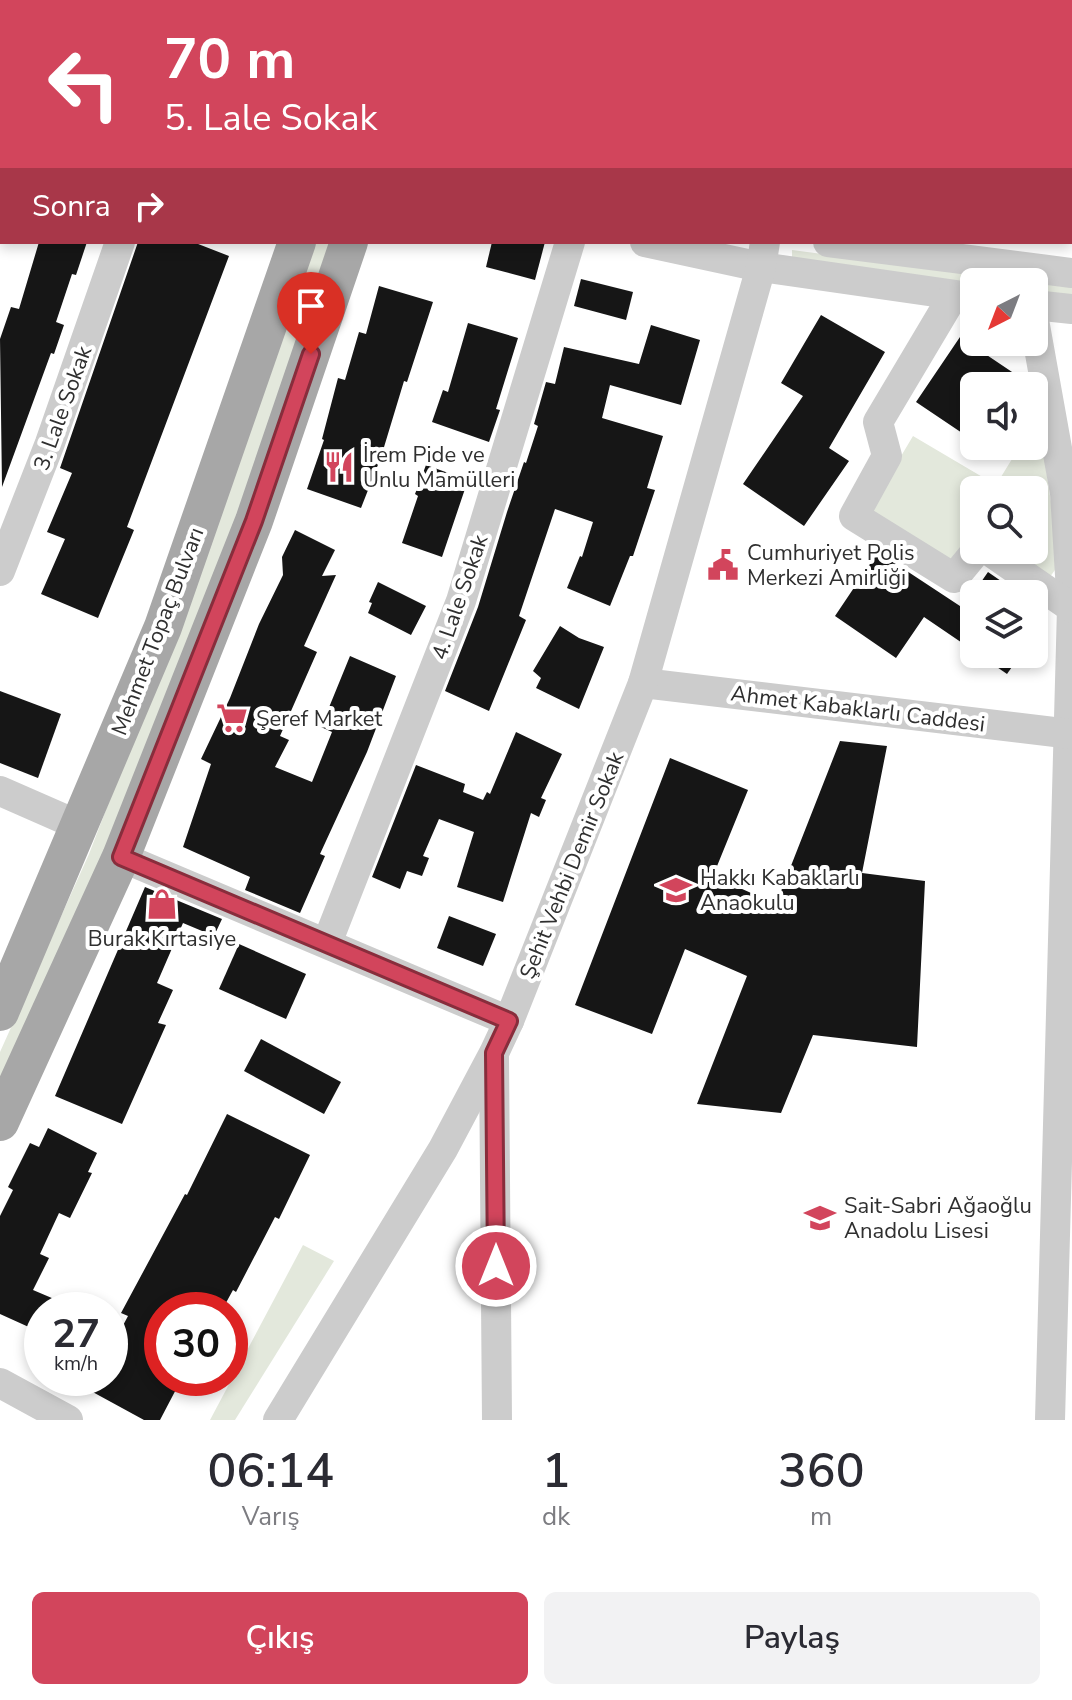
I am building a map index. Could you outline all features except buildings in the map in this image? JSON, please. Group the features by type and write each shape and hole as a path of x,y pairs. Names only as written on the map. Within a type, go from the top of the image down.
{"main road":[{"name":"Mehmet Topaç Bulvarı","path":"0,1012 163,627 296,244"},
{"path":"0,1122 121,857 254,521 348,244"}],"street":[{"name":"3. Lale Sokak","path":"0,571 50,443 119,244"},
{"name":"4. Lale Sokak","path":"327,943 461,601 569,244"},
{"path":"665,244 763,254 960,296"},
{"path":"858,244 965,251 1072,273"},
{"name":"Şehit Vehbi Demir Sokak","path":"278,1420 443,1149 509,1021 643,683 763,254"},
{"path":"960,303 878,422 887,456 854,516 954,578 966,564"},
{"path":"1048,306 1072,309"},
{"path":"1041,356 1068,494 1072,608 1064,1188 1050,1420"},
{"path":"1008,564 1072,608"},
{"name":"Ahmet Kabaklarlı Caddesi","path":"643,683 1069,734"},
{"path":"0,791 80,826"},
{"path":"121,857 509,1021"},
{"path":"494,1053 497,1420"},
{"path":"443,1149 457,1146 475,1148 495,1173"},
{"path":"0,1383 68,1420"}],"shaded area":[{"path":"311,244 336,244 251,483 102,860 0,1091 0,1052 89,854 234,477"},
{"path":"792,250 960,272 960,284 792,263"},
{"path":"1048,284 1072,287 1072,299 1048,296"},
{"path":"913,436 981,476 960,476 960,554 954,563 869,510"},
{"path":"1011,460 1045,460 1047,476 1002,476"},
{"path":"1048,482 1060,563 1046,580 1023,564 1048,564"},
{"path":"303,1245 334,1261 235,1420 210,1420 223,1396 248,1396 248,1348"}],"place":[{"name":"İrem Pide ve Unlu Mamülleri","path":"339,467"},
{"name":"Cumhuriyet Polis Merkezi Amirliği","path":"723,565"},
{"name":"Şeref Market","path":"232,718"},
{"name":"Hakkı Kabaklarlı Anaokulu","path":"676,890"},
{"name":"Burak Kırtasiye","path":"162,904"},
{"name":"Sait-Sabri Ağaoğlu Anadolu Lisesi","path":"820,1218"}],"route":[{"path":"311,354 254,521 121,857 509,1021 494,1053 496,1266"}]}
